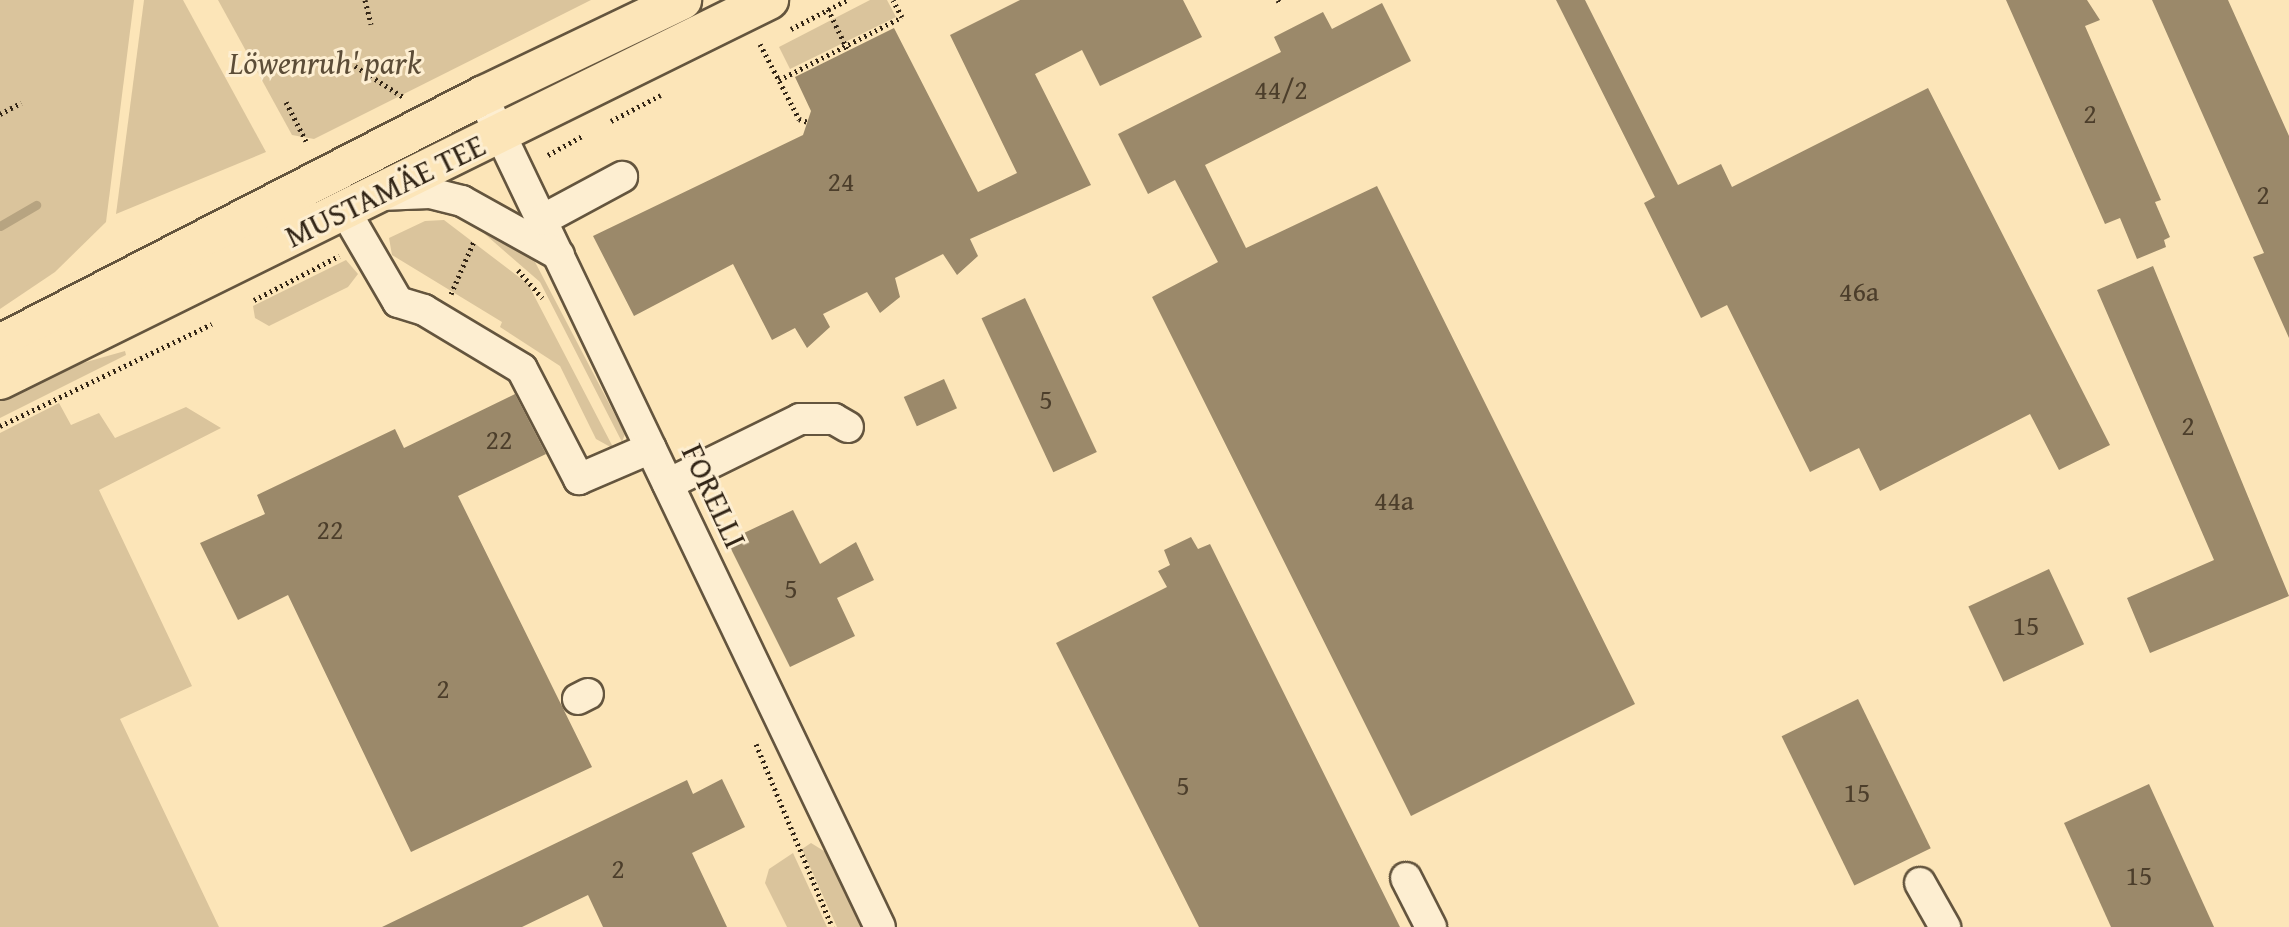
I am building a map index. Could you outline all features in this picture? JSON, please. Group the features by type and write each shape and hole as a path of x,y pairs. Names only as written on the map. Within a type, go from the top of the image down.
{"main road":[{"name":"MUSTAMÄE TEE","path":"0,344 482,96 682,0"},
{"name":"MUSTAMÄE TEE","path":"0,380 501,135 778,15"}],"street":[{"name":"FORELLI","path":"482,96 880,927"},
{"path":"542,220 622,177"},
{"path":"559,255 462,201 430,193 361,203 398,302 437,318 522,369 579,479 651,448"},
{"path":"668,484 800,419 834,419 848,427"},
{"path":"1406,878 1431,927"},
{"path":"1920,883 1945,927"}],"path":[{"path":"365,0 371,24"},
{"path":"778,15 828,9 847,0"},
{"path":"779,80 847,48 902,17 893,0"},
{"path":"828,9 847,48"},
{"path":"749,50 774,37"},
{"path":"760,44 799,119 808,122"},
{"path":"355,66 408,100"},
{"path":"286,102 306,141"},
{"path":"0,114 21,103"},
{"path":"548,155 584,135"},
{"path":"468,228 482,243"},
{"path":"437,318 465,272 475,236"},
{"path":"254,300 341,255"},
{"path":"509,264 532,282 548,309"},
{"path":"0,426 212,324"},
{"path":"752,736 832,927"}],"green space":[{"path":"0,0 134,0 106,222 55,272 0,309"},
{"path":"144,0 183,0 266,152 116,214"},
{"name":"Löwenruh' park","path":"218,0 591,0 314,139 292,135"},
{"path":"870,0 887,0 896,17 790,69 779,47"},
{"path":"463,215 534,260 625,434 622,442 540,282"},
{"path":"444,220 528,284 614,449 596,439 560,366 500,327 502,322 392,255 389,238 425,221"},
{"path":"346,260 358,274 348,287 269,326 255,318 253,306"},
{"path":"125,351 126,355 0,418 0,399 58,370"},
{"path":"59,403 71,425 99,413 115,438 186,407 221,428 99,490 192,686 120,719 219,927 0,927 0,433"},
{"path":"811,843 832,856 866,927 837,927 802,849"},
{"path":"793,853 827,927 787,927 765,883 769,869"}],"building":[{"path":"1020,0 1183,0 1202,37 1100,86 1082,50 1035,74 1091,185 970,239 978,256 957,275 943,254 895,278 900,297 880,313 867,292 823,314 830,327 807,348 795,328 772,340 733,264 634,316 593,236 803,135 811,111 795,77 894,28 978,192 1017,173 950,35"},
{"path":"1556,0 1585,0 1678,185 1721,164 1732,187 1928,88 2110,445 2059,470 2030,414 1880,491 1859,448 1810,472 1727,305 1701,318 1644,203 1655,197"},
{"path":"2006,0 2087,0 2100,20 2085,26 2161,200 2155,202 2170,237 2164,240 2166,247 2137,259 2120,218 2105,224"},
{"path":"2152,0 2228,0 2289,136 2289,338 2253,257 2264,253"},
{"path":"1382,3 1411,61 1205,165 1246,248 1377,186 1635,704 1411,816 1152,297 1218,262 1175,180 1148,194 1118,134 1281,52 1274,37 1323,12 1332,29"},
{"path":"2153,266 2289,596 2150,653 2127,598 2214,560 2097,290"},
{"path":"1025,298 1097,452 1053,472 981,318"},
{"path":"944,379 957,408 917,426 904,397"},
{"path":"515,394 546,454 458,496 592,767 411,852 288,595 238,620 200,543 265,514 257,495 395,429 404,448"},
{"path":"793,510 820,564 856,542 874,580 837,598 855,636 790,667 727,541"},
{"path":"1191,537 1198,549 1210,544 1400,927 1199,927 1056,643 1167,587 1158,571 1170,565 1164,550"},
{"path":"2049,569 2084,644 2003,682 1968,607"},
{"path":"1858,699 1931,848 1854,885 1782,736"},
{"path":"722,779 745,827 692,853 727,927 603,927 588,895 522,927 382,927 687,780 693,794"},
{"path":"2149,784 2214,927 2111,927 2064,823"}],"waterway":[{"path":"0,226 36,205"}]}
